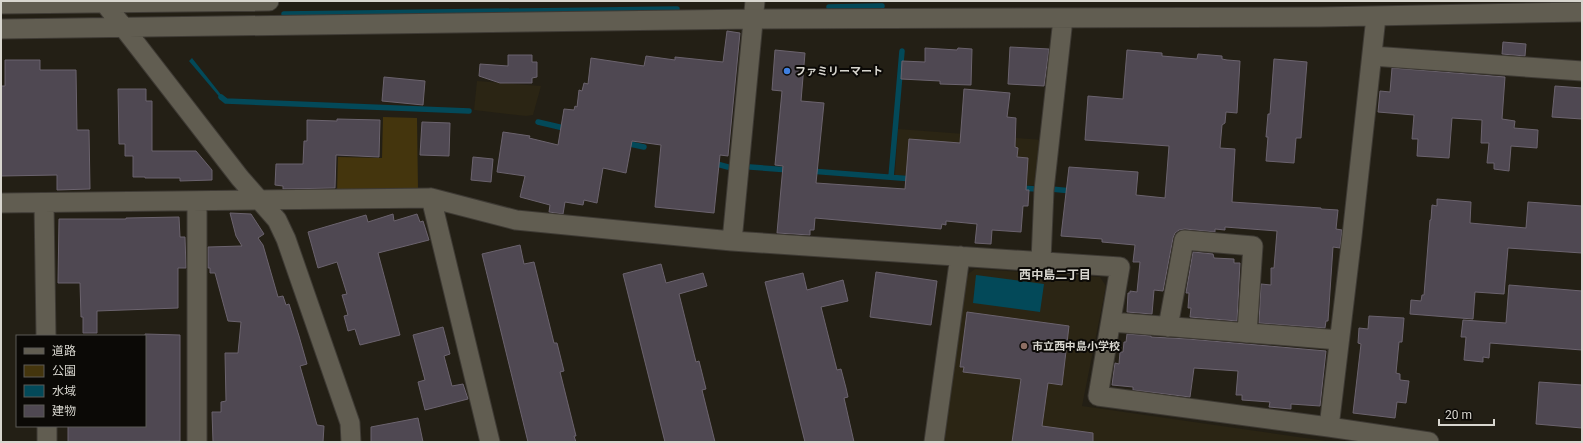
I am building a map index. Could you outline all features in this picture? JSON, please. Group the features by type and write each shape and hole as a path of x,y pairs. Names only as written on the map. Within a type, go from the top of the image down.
{"street":[{"path":"1,4 269,1"},
{"path":"104,2 236,172 277,220 286,239 350,423 351,442"},
{"path":"732,241 754,10"},
{"path":"1,28 124,27 754,10 1063,19 1376,17 1582,12"},
{"path":"1329,427 1376,17"},
{"path":"1041,262 1044,190 1063,19"},
{"path":"1372,56 1582,71"},
{"path":"431,198 490,442"},
{"path":"1,203 431,198 516,220 732,241 1120,267 1098,396 1429,442"},
{"path":"197,201 197,442"},
{"path":"44,203 46,335"},
{"path":"1168,327 1184,240 1253,246 1247,333"},
{"path":"934,442 960,256"},
{"path":"1111,322 1339,340"},
{"path":"47,427 47,442"}],"shaded area":[{"path":"477,81 541,86 533,115 526,116 474,110"},
{"path":"898,129 1044,140 1040,186 895,175"},
{"name":"市立西中島小学校","path":"975,269 1100,277 1106,286 1082,406 1333,442 941,442 964,277"}],"green space":[{"path":"383,117 417,118 418,191 337,192 338,157 382,158"}],"water":[{"path":"192,58 226,101 223,101 189,61"},
{"path":"976,275 1044,284 1040,312 973,303"}],"building":[{"path":"727,31 740,33 728,156 720,155 714,213 655,207 661,145 632,141 626,173 603,168 597,203 584,200 583,205 565,202 563,214 549,212 550,205 520,197 525,176 497,172 503,132 530,136 529,138 558,145 564,109 574,110 575,106 577,107 579,90 582,91 584,83 588,84 591,58 644,66 646,56 675,60 675,57 723,62"},
{"path":"1503,42 1526,44 1525,56 1502,54"},
{"path":"1010,47 1049,49 1044,86 1008,84"},
{"path":"925,48 957,50 958,48 972,49 971,85 940,84 940,81 901,79 902,61 925,62"},
{"path":"775,50 805,53 801,101 824,103 816,183 905,189 909,139 960,143 964,89 1010,93 1007,117 1016,118 1015,147 1018,148 1017,157 1028,158 1026,190 1029,190 1028,206 1023,206 1021,232 992,230 991,244 975,243 977,224 946,221 946,225 942,224 941,229 815,218 814,230 810,230 810,235 777,233 783,166 775,165 782,91 772,90"},
{"path":"1127,50 1162,53 1162,56 1197,59 1198,54 1222,56 1222,59 1240,61 1237,113 1226,112 1225,123 1222,125 1220,148 1235,149 1232,202 1338,210 1336,229 1342,230 1340,248 1333,247 1328,321 1326,321 1325,328 1259,323 1261,284 1271,285 1271,268 1274,268 1277,231 1225,227 1225,230 1215,229 1215,232 1185,229 1179,230 1175,233 1173,238 1163,291 1154,290 1152,314 1127,312 1128,293 1130,293 1130,291 1137,292 1140,262 1133,262 1135,245 1102,242 1102,239 1061,236 1069,167 1138,172 1136,195 1165,198 1169,146 1085,140 1088,96 1123,99"},
{"path":"508,55 532,55 532,62 537,62 537,77 532,78 532,83 500,83 479,76 480,64 508,66"},
{"path":"1274,59 1307,62 1301,138 1296,138 1294,163 1266,161 1268,137 1266,137 1268,114 1270,114"},
{"path":"5,60 40,60 40,70 76,70 77,130 89,130 90,189 57,190 57,175 1,176 1,86 5,86"},
{"path":"1392,68 1505,77 1502,119 1515,121 1514,128 1538,130 1537,148 1511,146 1509,171 1494,169 1494,163 1487,163 1489,143 1481,143 1482,120 1452,118 1449,158 1417,156 1418,139 1412,139 1414,115 1378,112 1380,91 1390,92"},
{"path":"384,77 425,81 423,105 382,101"},
{"path":"1555,86 1582,88 1582,119 1552,117"},
{"path":"118,89 146,89 146,101 152,101 152,151 196,151 212,170 212,180 180,181 180,178 133,177 133,156 125,156 125,144 119,144"},
{"path":"337,119 380,120 379,157 336,155 335,188 283,189 283,186 275,185 276,164 303,164 304,141 307,141 307,120 337,121"},
{"path":"422,122 450,123 449,156 420,155"},
{"path":"473,157 493,159 491,182 471,180"},
{"path":"1437,199 1471,202 1470,223 1526,228 1528,202 1582,206 1582,253 1508,248 1504,294 1475,292 1473,319 1410,314 1411,300 1421,301 1422,295 1424,295 1432,205 1437,206"},
{"path":"230,213 251,214 264,234 258,238 263,245 278,297 283,296 286,305 289,304 307,364 300,366 317,425 324,426 323,442 213,442 212,412 221,412 221,402 226,401 225,353 238,353 241,322 228,321 215,273 210,273 210,268 208,268 208,247 242,246 236,236"},
{"path":"393,214 394,221 417,214 420,222 423,221 429,240 378,253 400,335 360,345 355,329 348,331 344,316 348,315 342,295 347,294 337,262 318,268 308,232 366,215 368,222"},
{"path":"179,217 180,237 185,237 186,268 178,268 178,308 97,311 97,333 83,333 80,283 58,283 59,219"},
{"path":"520,245 524,264 534,262 554,343 557,343 564,371 560,372 576,436 574,436 576,442 528,442 482,254"},
{"path":"1193,252 1213,254 1214,258 1234,259 1234,263 1240,263 1237,321 1190,317 1191,308 1188,308 1189,293 1186,293"},
{"path":"661,264 666,283 703,273 707,286 679,294 696,362 699,361 706,389 702,390 715,442 665,442 623,274"},
{"path":"876,272 937,281 931,325 870,317"},
{"path":"803,273 807,290 843,280 848,301 821,307 837,370 841,369 846,388 848,397 844,398 854,442 805,442 765,282"},
{"path":"1509,285 1582,291 1582,350 1490,343 1489,358 1483,357 1483,362 1464,360 1466,337 1461,337 1463,320 1506,323"},
{"path":"967,312 1069,326 1062,385 1048,383 1042,426 1093,433 1093,442 1012,442 1021,379 963,372 964,367 960,367"},
{"path":"1369,316 1404,318 1402,342 1399,342 1396,373 1400,374 1400,380 1409,381 1406,403 1397,402 1395,418 1353,413 1361,344 1358,343 1359,328 1368,329"},
{"path":"443,327 450,354 444,356 452,386 463,384 468,399 425,410 418,382 425,380 413,335"},
{"path":"1127,334 1326,351 1320,406 1291,404 1291,409 1269,407 1270,402 1242,400 1242,395 1236,395 1238,371 1194,368 1190,397 1133,390 1133,387 1112,385 1115,363 1119,364 1120,352 1123,352"},
{"path":"145,335 180,335 180,441 68,442 68,427 146,427"},
{"path":"1539,382 1582,385 1582,428 1536,424"},
{"path":"418,418 423,442 371,442 371,427"}],"waterway":[{"path":"829,7 882,6"},
{"path":"284,14 677,9"},
{"path":"891,177 902,51"},
{"path":"221,97 226,101 469,111"},
{"path":"538,122 568,129"},
{"path":"625,143 644,147"},
{"path":"713,163 728,167"},
{"path":"750,167 789,170"},
{"path":"810,171 913,179"},
{"path":"1019,188 1037,189"},
{"path":"1051,189 1072,191"}],"place":[{"name":"ファミリーマート","path":"787,71"},
{"name":"市立西中島小学校","path":"1024,346"}],"district":[{"name":"西中島二丁目","path":"1055,275"}]}
